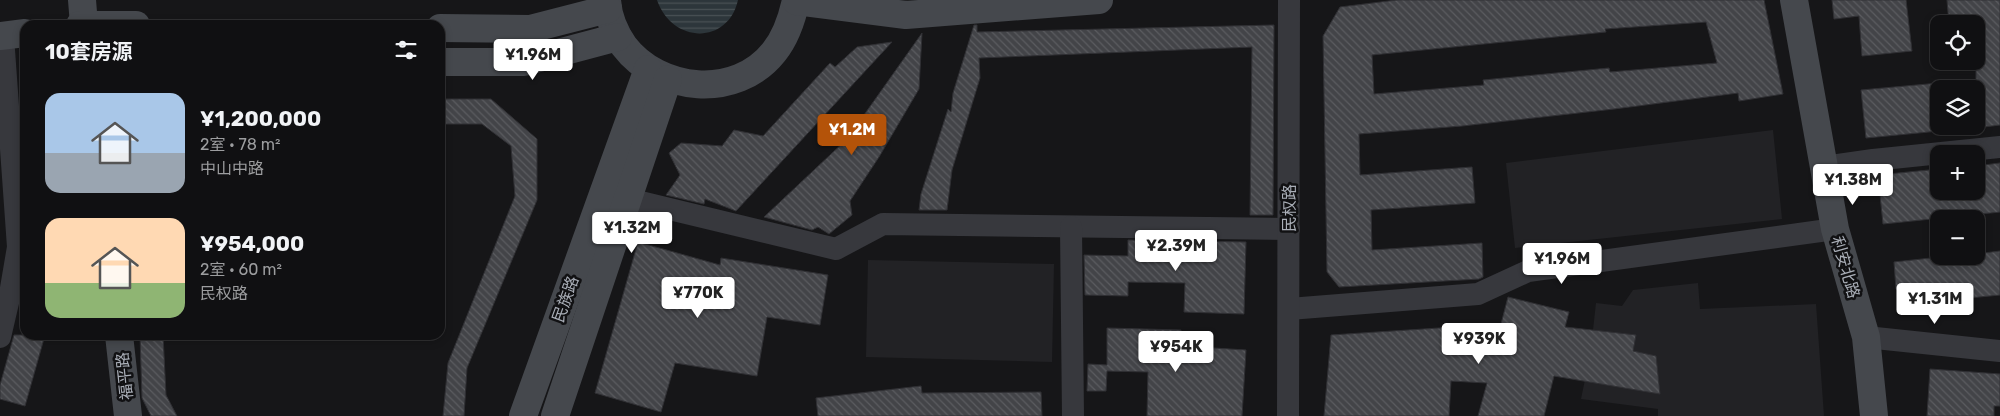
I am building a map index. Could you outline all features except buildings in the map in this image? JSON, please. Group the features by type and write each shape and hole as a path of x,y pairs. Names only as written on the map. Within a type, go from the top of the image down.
{"street":[{"path":"82,0 84,20"},
{"path":"445,28 530,29 608,4 618,37 631,55 658,74 696,85 725,82 751,71 773,53 788,29 796,1 906,15 1099,0"},
{"name":"民权路","path":"1288,416 1289,0"},
{"name":"利安北路","path":"1794,0 1835,229 1866,337 1874,416"},
{"path":"0,337 18,247 13,37"},
{"path":"445,62 524,62 618,37"},
{"name":"民族路","path":"556,416 628,199 658,74"},
{"name":"民族路","path":"523,416 658,74"},
{"path":"1824,167 2000,147"},
{"path":"628,199 836,249 883,224 1289,229"},
{"path":"1071,227 1073,416"},
{"path":"1289,309 1478,294 1528,271 1835,229"},
{"path":"1866,337 2000,351"},
{"name":"福平路","path":"120,340 128,416"}],"shaded area":[{"path":"657,0 738,0 732,15 723,25 712,31 699,33 687,31 675,25 664,14"},
{"path":"1773,130 1782,219 1515,248 1506,163"},
{"path":"868,260 1054,264 1052,362 866,357"},
{"path":"1698,283 1700,309 1816,304 1824,416 1658,416 1658,409 1581,399 1595,331 1593,330 1596,303 1622,306 1633,290"}]}
